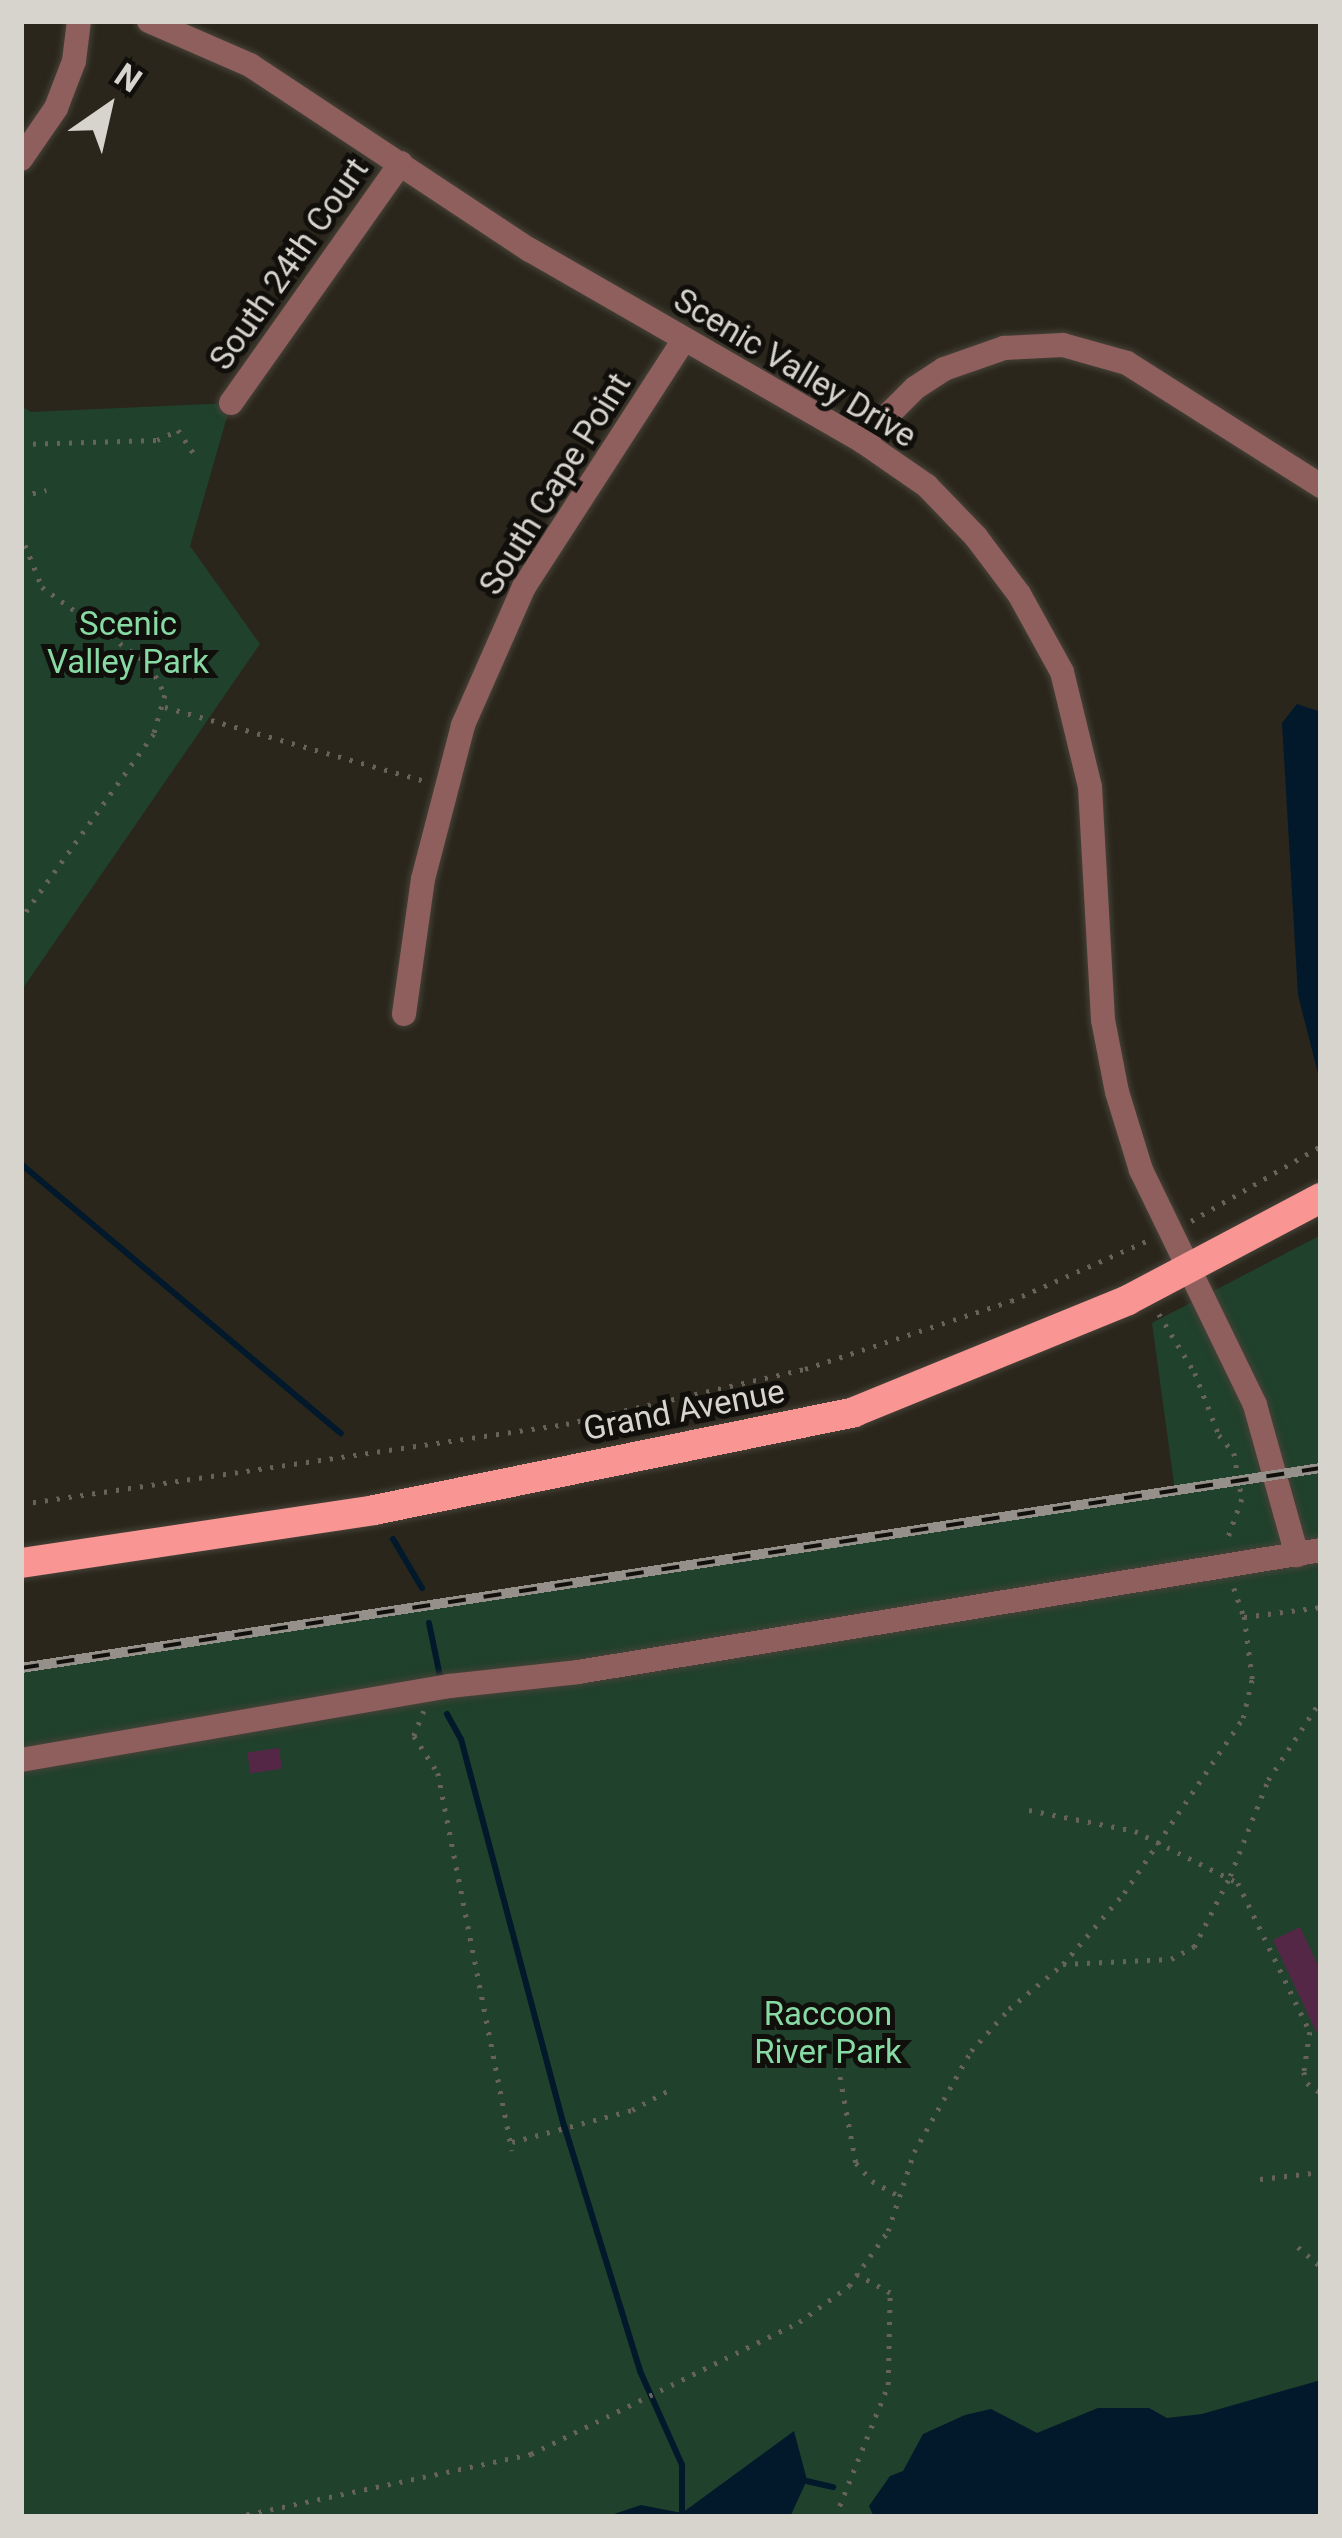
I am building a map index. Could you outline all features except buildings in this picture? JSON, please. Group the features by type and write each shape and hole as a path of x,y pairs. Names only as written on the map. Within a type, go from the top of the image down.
{"main road":[{"name":"Grand Avenue","path":"21,1564 374,1510 854,1412 1101,1312 1321,1198"}],"street":[{"path":"21,159 56,108 74,61 79,21"},
{"name":"Scenic Valley Drive","path":"149,21 250,64 530,250 862,441 927,486 976,537 1019,594 1062,672 1090,787 1103,1020 1117,1092 1141,1170 1255,1405 1309,1553"},
{"name":"South 24th Court","path":"231,403 401,163"},
{"name":"South Cape Point","path":"404,1014 423,879 463,725 524,587 684,340"},
{"path":"862,441 915,388 944,369 1004,348 1063,345 1126,363 1321,486"},
{"path":"21,1760 433,1689 578,1672 1309,1553"}],"path":[{"path":"21,444 158,440 178,430 194,454"},
{"path":"21,496 46,490"},
{"path":"21,533 42,587 150,665 162,680 165,707 154,734 21,919"},
{"path":"165,707 444,786"},
{"path":"1193,1220 1321,1146"},
{"path":"21,1504 588,1419 805,1369 910,1338 1147,1240"},
{"path":"1126,1250 1132,1262"},
{"path":"236,2517 532,2454 799,2322 856,2275 888,2230 933,2114 971,2051 1009,2009 1063,1964 1162,1841 1243,1718 1252,1678 1244,1617 1226,1544 1242,1499 1234,1453 1219,1436 1196,1373 1165,1325"},
{"path":"1244,1617 1321,1607"},
{"path":"433,1689 414,1736 439,1774 512,2151"},
{"path":"1063,1964 1151,1961 1181,1954 1208,1927 1268,1780 1321,1700"},
{"path":"1029,1810 1162,1841 1230,1876 1249,1898 1310,2032 1304,2072 1307,2083 1321,2093"},
{"path":"838,2065 856,2163 872,2181 899,2195"},
{"path":"510,2143 599,2115 632,2110 671,2089"},
{"path":"1259,2179 1321,2172"},
{"path":"1298,2247 1321,2267"},
{"path":"835,2517 888,2385 890,2294 856,2275"}],"green space":[{"name":"Scenic Valley Park","path":"231,403 190,546 260,644 21,991 21,406 31,412"},
{"name":"Raccoon River Park","path":"1321,1235 1321,2517 21,2517 21,1668 1175,1491 1152,1323"}],"water":[{"path":"1297,704 1321,712 1321,1085 1298,995 1282,723"},
{"path":"1321,2380 1321,2517 874,2517 869,2506 890,2476 903,2471 923,2434 965,2415 991,2409 1037,2433 1098,2408 1149,2408 1167,2418 1202,2414"},
{"path":"794,2431 807,2480 790,2517 605,2517 641,2505 682,2513"}],"waterway":[{"path":"21,1164 341,1433"},
{"path":"393,1539 422,1588"},
{"path":"429,1623 440,1676"},
{"path":"447,1714 461,1739 564,2125 640,2371 682,2465 682,2513 689,2517"},
{"path":"802,2480 833,2487"}],"railway":[{"path":"21,1668 1321,1468"}]}
